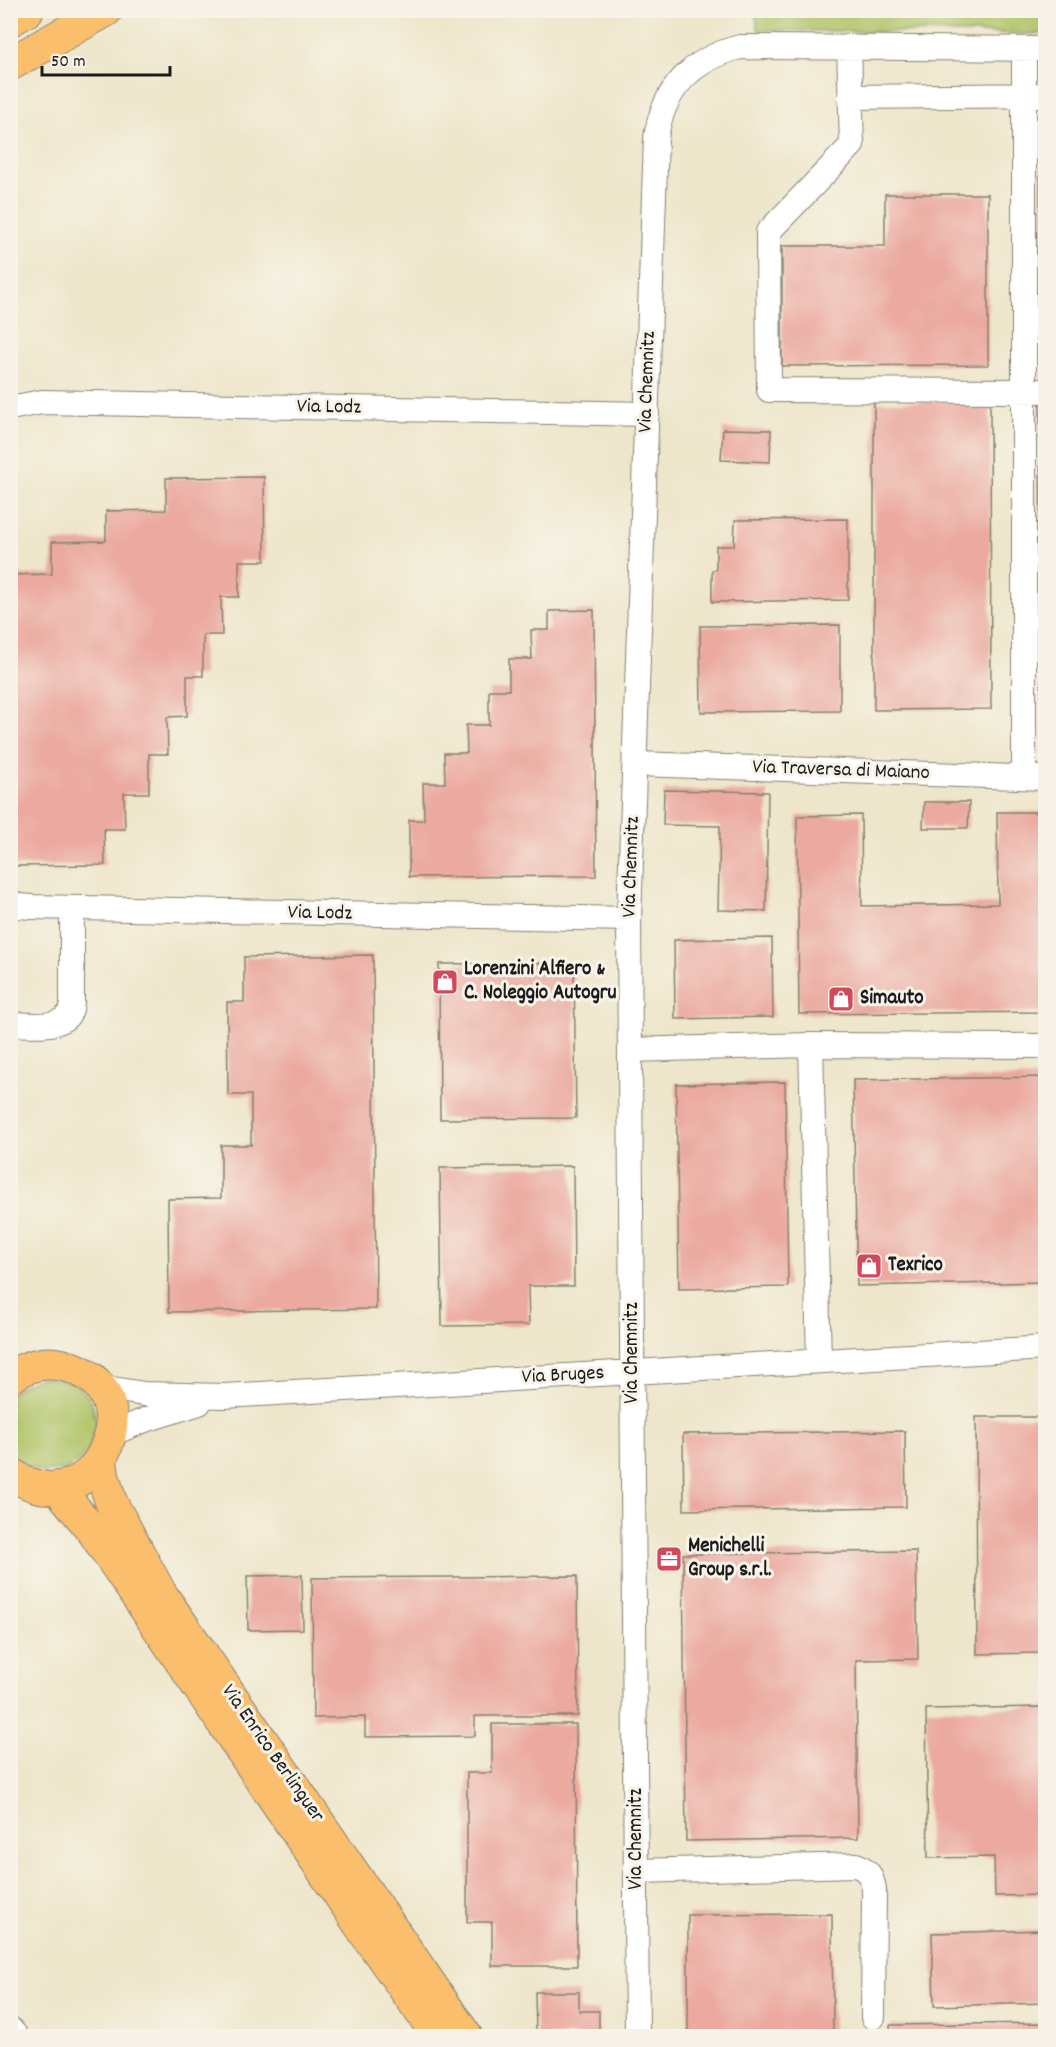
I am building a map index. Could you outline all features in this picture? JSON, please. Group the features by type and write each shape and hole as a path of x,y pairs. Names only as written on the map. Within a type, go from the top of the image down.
{"highway":[{"path":"10,20 27,10"},
{"path":"10,64 106,10"}],"main road":[{"path":"19,1365 67,1366 87,1376 100,1387"},
{"name":"Via Enrico Berlinguer","path":"100,1387 110,1412 103,1476 111,1502 161,1594 466,2037"},
{"path":"10,1473 33,1485 57,1487 80,1479 90,1472 106,1447"},
{"name":"Via Enrico Berlinguer","path":"57,1487 92,1530 438,2037"}],"street":[{"name":"Via Chemnitz","path":"637,2037 630,919 656,138 663,106 682,78 696,65 727,50 755,45 1035,49"},
{"path":"849,46 852,145 768,232 769,390 1035,391"},
{"path":"1035,49 1035,778"},
{"path":"850,97 1035,95"},
{"name":"Via Lodz","path":"10,408 42,402 647,414"},
{"name":"Via Traversa di Maiano","path":"636,764 1035,778"},
{"name":"Via Lodz","path":"10,903 26,907 630,919"},
{"path":"10,1024 54,1024 64,1020 70,1012 72,1003 72,908"},
{"path":"631,1050 811,1046 1046,1046"},
{"path":"811,1046 819,1362"},
{"name":"Via Bruges","path":"100,1387 144,1394 224,1396 1046,1348"},
{"name":"Via Bruges","path":"106,1447 160,1415 224,1396"},
{"path":"637,1871 856,1865 865,1869 870,1875 874,1890 873,2017"},
{"path":"10,2029 16,2037"}],"green space":[{"path":"755,11 1045,11 1045,34 758,30"},
{"path":"40,1377 73,1382 91,1400 97,1423 87,1454 67,1469 43,1472 20,1463 11,1453 10,1396 17,1388"}],"building":[{"path":"1040,142 1046,142 1046,378 1041,378"},
{"path":"885,194 988,194 988,365 782,366 782,246 885,246"},
{"path":"990,401 991,709 874,710 874,402"},
{"path":"1040,402 1046,402 1046,710 1041,710"},
{"path":"723,429 771,430 770,462 721,460"},
{"path":"264,477 265,561 239,561 239,597 221,597 222,635 203,635 203,676 187,676 187,716 167,717 168,754 149,754 149,793 124,793 125,829 104,829 105,865 13,866 12,828 10,828 10,575 52,574 52,542 106,541 106,511 166,510 166,478"},
{"path":"848,519 848,600 712,602 712,570 716,570 716,546 734,546 735,520"},
{"path":"594,610 596,876 409,877 409,820 424,820 423,783 445,783 444,753 467,753 466,725 489,725 489,690 509,690 509,659 532,659 531,630 549,630 549,611"},
{"path":"840,625 840,711 701,712 700,626"},
{"path":"664,790 768,792 766,911 718,910 720,826 663,825"},
{"path":"924,802 969,802 968,828 923,828"},
{"path":"997,812 1046,812 1046,1012 799,1014 797,816 861,815 862,906 998,904"},
{"path":"772,938 773,1017 675,1019 674,940"},
{"path":"373,955 376,1309 169,1312 168,1199 221,1198 221,1145 251,1145 251,1095 228,1095 227,1002 244,1002 244,957"},
{"path":"574,963 576,1118 440,1119 439,964"},
{"path":"1046,1077 1046,1282 857,1286 853,1080"},
{"path":"785,1082 788,1287 679,1289 676,1084"},
{"path":"573,1166 574,1286 528,1286 529,1325 442,1326 440,1168"},
{"path":"976,1417 1046,1417 1046,1653 977,1654"},
{"path":"905,1431 906,1507 684,1510 683,1434"},
{"path":"916,1551 918,1659 856,1660 858,1838 686,1841 683,1554"},
{"path":"302,1575 303,1629 248,1630 247,1576"},
{"path":"577,1576 578,1716 475,1716 475,1736 365,1737 365,1717 313,1718 312,1578"},
{"path":"1046,1707 1046,1895 995,1896 994,1857 928,1858 926,1709"},
{"path":"492,1724 576,1724 577,1966 492,1966 492,1922 467,1922 467,1773 492,1773"},
{"path":"832,1914 833,2036 688,2036 688,1915"},
{"path":"1046,1930 1046,2003 934,2006 932,1933"},
{"path":"535,1992 579,1992 579,2011 599,2011 599,2036 536,2036"},
{"path":"1046,2023 1046,2036 891,2036 890,2025"}],"place":[{"name":"Lorenzini Alfiero & C. Noleggio Autogru","path":"445,982"},
{"name":"Simauto","path":"841,999"},
{"name":"Texrico","path":"869,1266"},
{"name":"Menichelli Group s.r.l.","path":"669,1559"}]}
